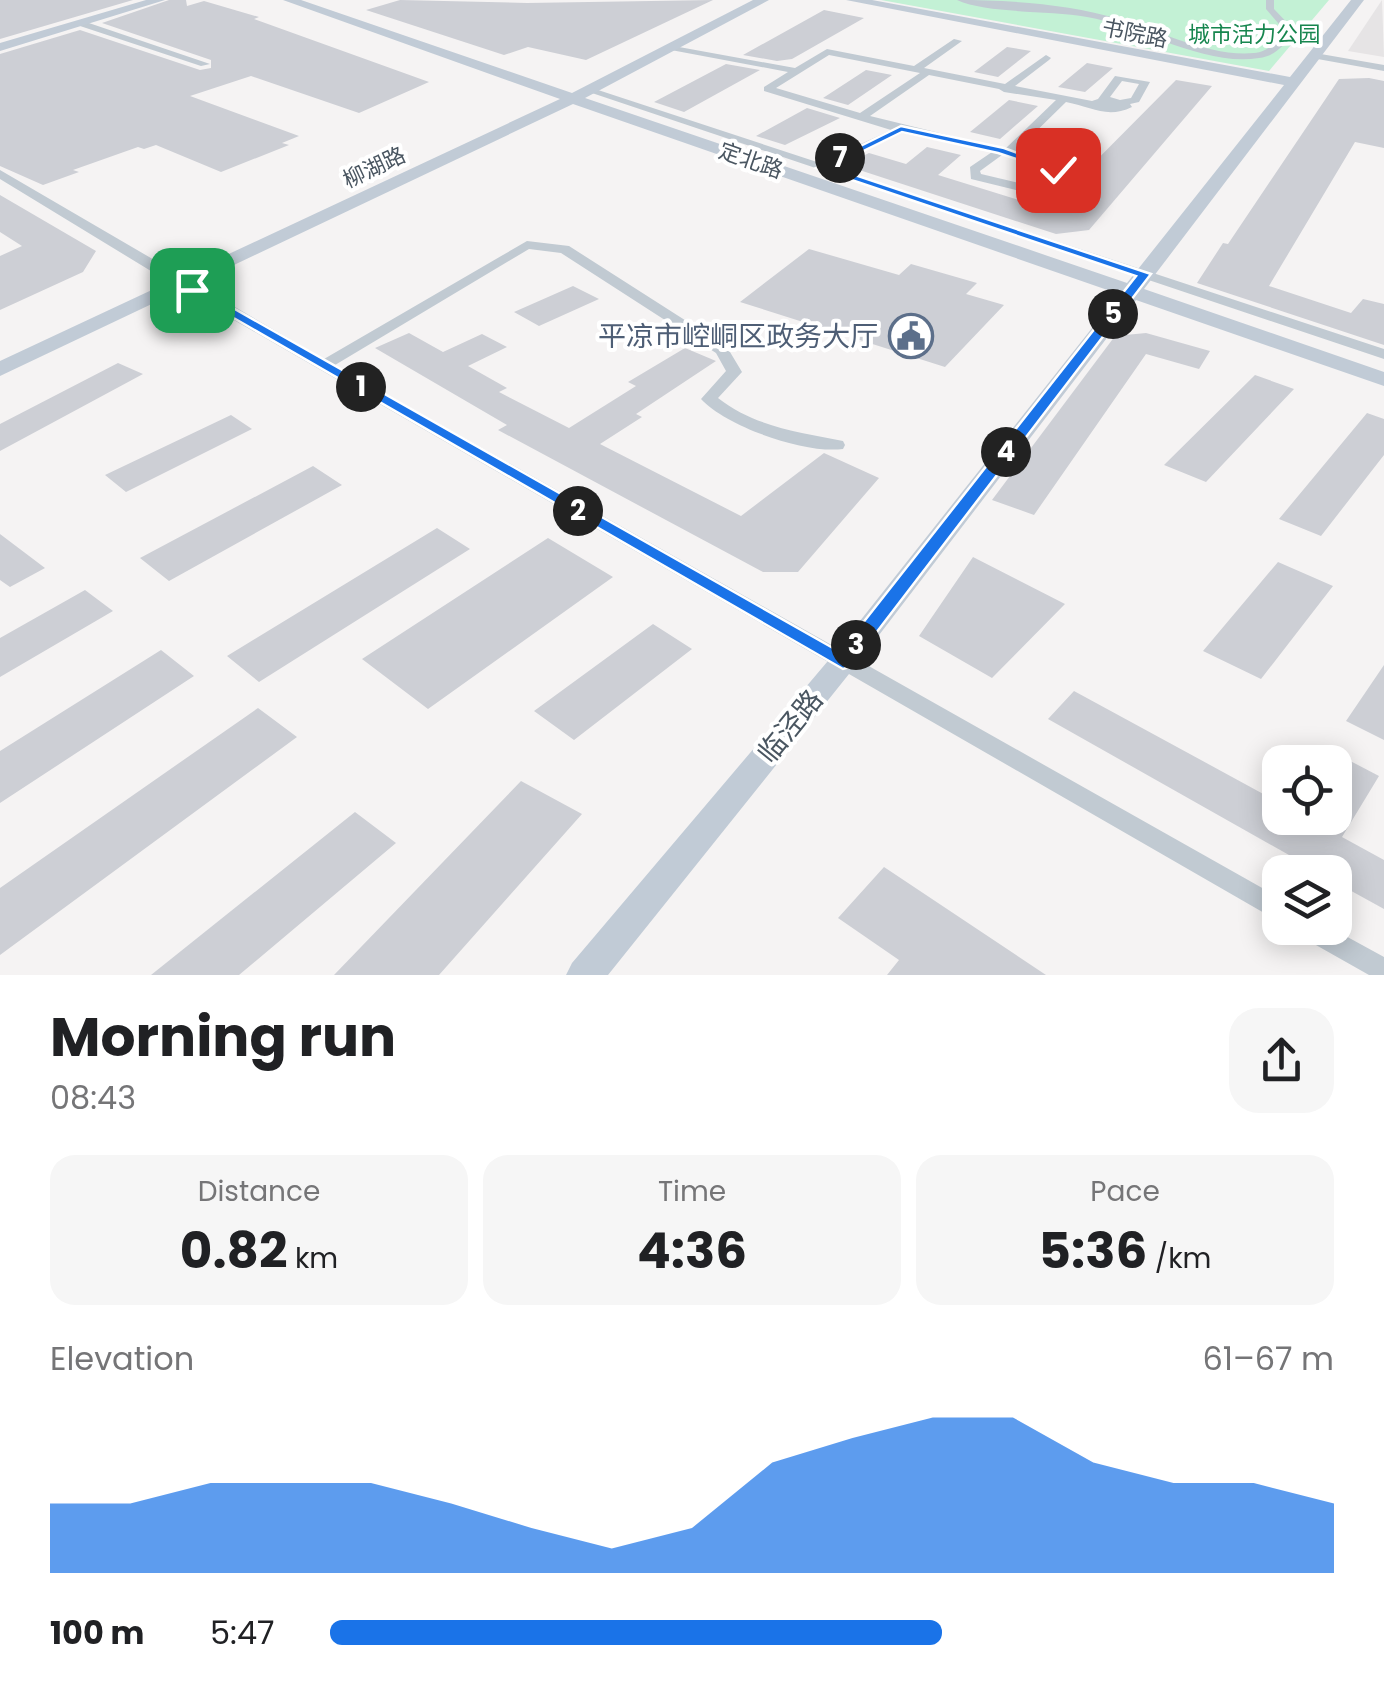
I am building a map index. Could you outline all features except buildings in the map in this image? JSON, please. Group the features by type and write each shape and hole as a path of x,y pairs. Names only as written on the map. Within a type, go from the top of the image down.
{"street":[{"path":"0,46 159,0"},
{"name":"定北路","path":"289,0 1138,282 1384,379"},
{"name":"柳湖路","path":"573,93 740,0"},
{"name":"柳湖路","path":"0,350 173,278 680,43 763,0"},
{"name":"书院路","path":"852,0 1293,82"},
{"path":"961,0 1088,14 1138,27 1184,46 1257,56 1270,53 1290,31 1270,9 1270,0"},
{"name":"临泾路","path":"585,975 843,662 1358,0"},
{"path":"80,23 205,64"},
{"path":"864,115 957,41"},
{"path":"680,43 808,64"},
{"path":"680,43 796,71"},
{"path":"1062,100 1004,152 974,170 975,176 1028,190 1039,188 1058,170 1004,152 901,129 768,89 827,52 1062,100 1097,102 1122,103 1135,100 1146,82 1119,78 1097,102"},
{"path":"1315,56 1384,68"},
{"path":"1004,89 1046,58"},
{"path":"573,93 821,168 1138,282 1384,354"},
{"path":"821,168 901,129"},
{"path":"0,174 324,365 1262,901"},
{"path":"324,365 527,245 544,245 564,249 722,350 734,372 709,399 720,410 807,443 837,445"},
{"name":"柳湖路","path":"0,369 173,278"},
{"path":"1339,945 1384,970"}],"shaded area":[{"path":"1382,0 1384,57 1348,51"}],"green space":[{"name":"城市活力公园","path":"881,0 1329,0 1269,71"}],"place":[{"name":"平凉市崆峒区政务大厅","path":"911,336"}],"route":[{"path":"192,290 843,662 1144,274 821,168 901,129 1000,151 1058,170"}]}
